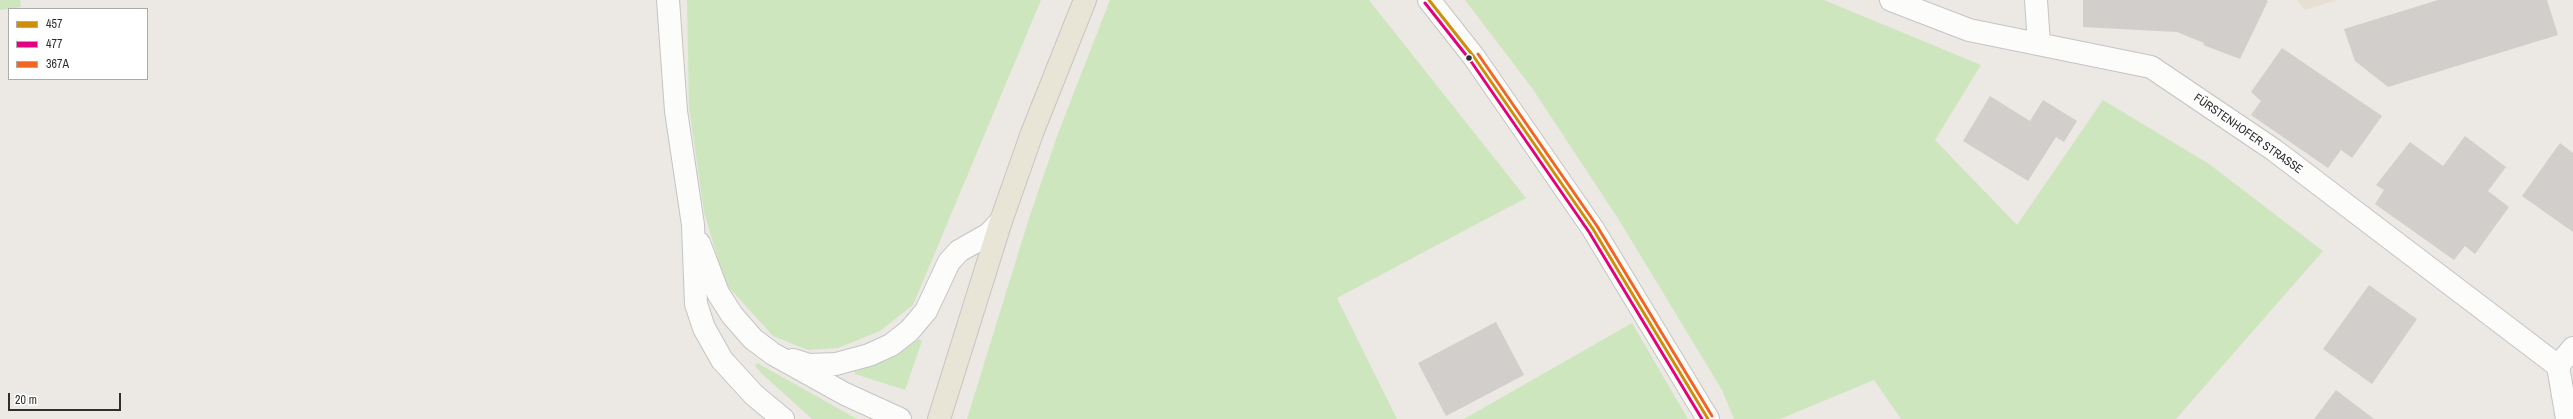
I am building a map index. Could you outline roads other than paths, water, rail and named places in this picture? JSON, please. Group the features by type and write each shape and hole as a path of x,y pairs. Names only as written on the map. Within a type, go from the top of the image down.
{"main road":[{"path":"939,419 1000,221 1032,133 1085,0"}],"street":[{"path":"668,0 676,111 692,225 696,304 704,328 722,360 754,396 783,419"},
{"path":"1430,0 1474,57 1593,229 1708,419"},
{"name":"FÜRSTENHOFER STRASSE","path":"1891,0 1969,30 2151,67 2274,150 2558,366"},
{"path":"2036,0 2039,44"},
{"path":"773,354 810,364 836,364 891,345 909,331 926,311 949,262 959,251 989,234 1000,221"},
{"path":"692,225 718,293 732,315 753,339 773,354 846,394 900,419"},
{"path":"2567,419 2558,366 2573,348"}]}
